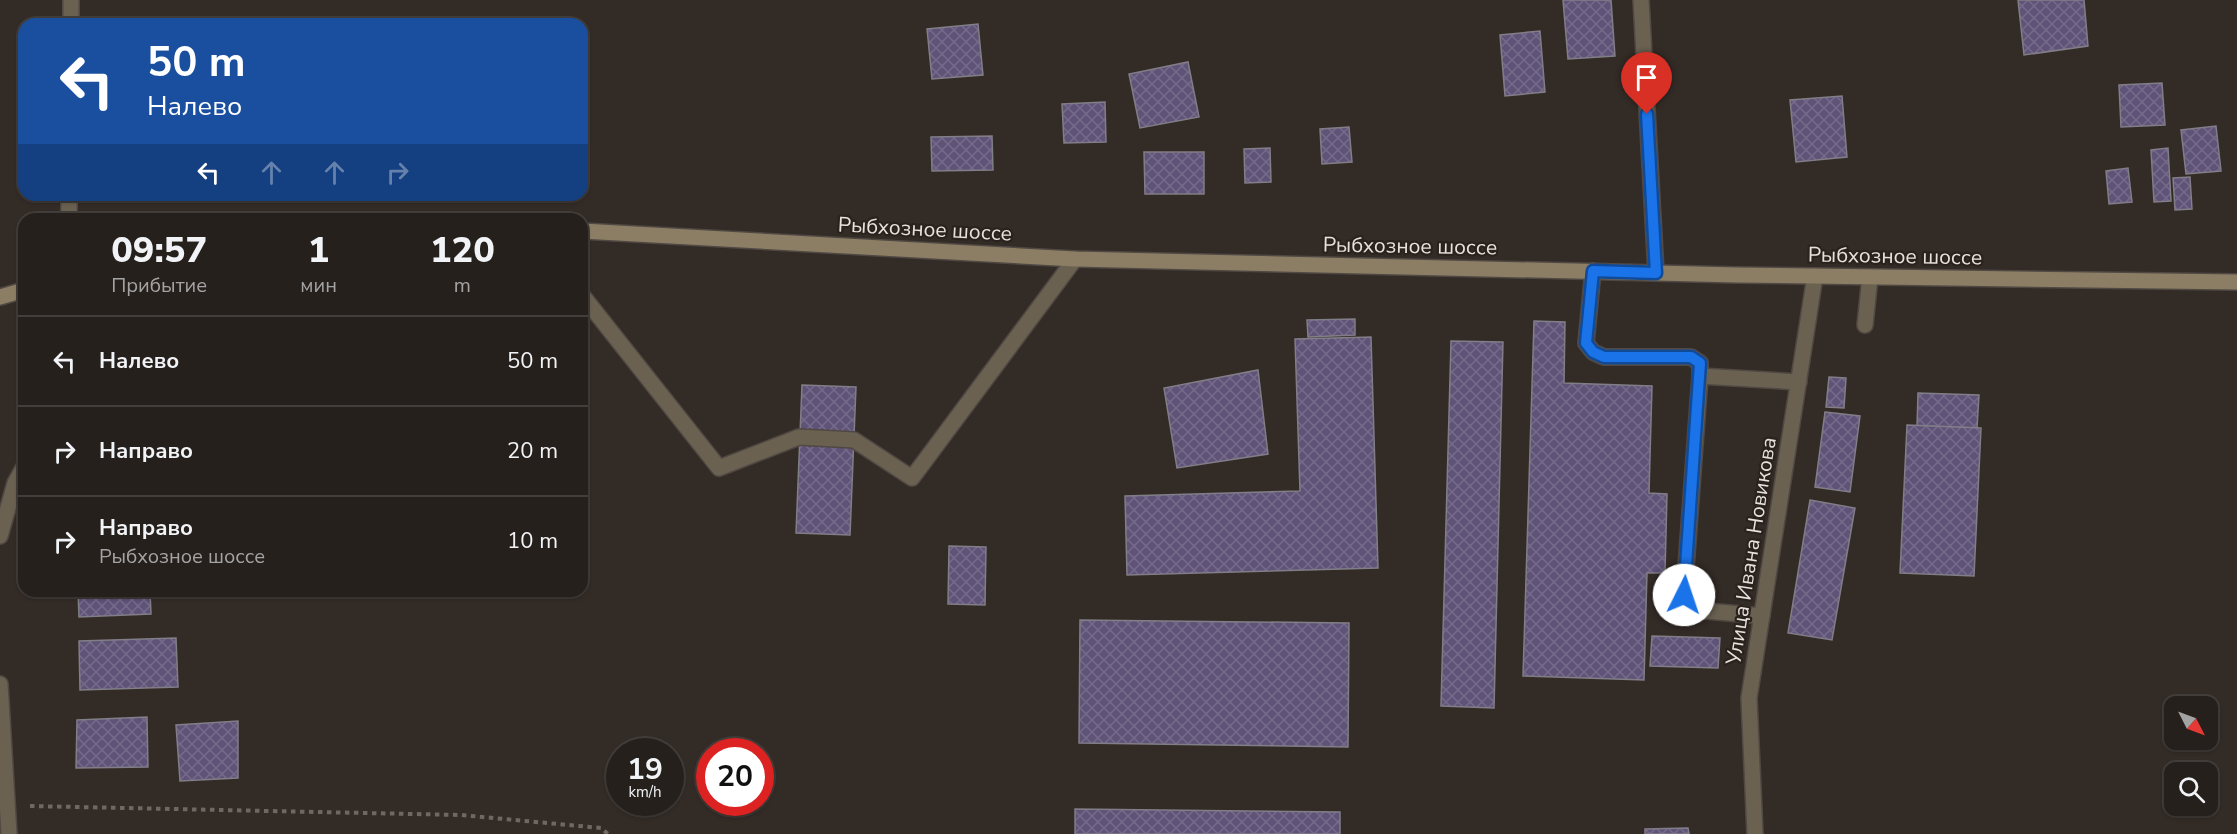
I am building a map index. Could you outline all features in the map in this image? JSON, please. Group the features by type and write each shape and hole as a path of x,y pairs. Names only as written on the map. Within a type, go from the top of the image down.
{"main road":[{"name":"Рыбхозное шоссе","path":"588,231 1075,259 1656,273 2237,282"},
{"path":"0,297 18,292"}],"street":[{"path":"71,0 71,18"},
{"path":"1641,0 1656,273"},
{"path":"588,303 719,468 799,437 854,440 912,478 1075,259"},
{"path":"1593,271 1586,343 1593,352 1604,357 1691,357 1700,363 1701,376 1684,595 1687,604 1696,610 1762,616"},
{"name":"Улица Ивана Новикова","path":"1755,834 1749,698 1815,276"},
{"path":"1865,325 1870,277"},
{"path":"1701,376 1799,382"},
{"path":"0,536 18,478"},
{"path":"0,684 9,834"}],"path":[{"path":"9,806 461,815 601,828 608,834"}],"building":[{"path":"1563,0 1611,0 1615,56 1568,59"},
{"path":"2018,0 2084,0 2088,46 2024,55"},
{"path":"978,24 983,75 932,79 927,29"},
{"path":"1540,31 1545,92 1505,96 1500,35"},
{"path":"1188,62 1199,117 1140,128 1129,74"},
{"path":"2162,83 2165,125 2121,127 2119,85"},
{"path":"1842,96 1847,157 1796,162 1790,100"},
{"path":"1105,102 1106,142 1064,143 1062,104"},
{"path":"2216,126 2221,171 2186,174 2181,130"},
{"path":"1349,127 1352,162 1322,164 1320,129"},
{"path":"992,136 993,170 932,171 931,137"},
{"path":"1270,148 1271,182 1245,183 1244,149"},
{"path":"2168,148 2171,201 2154,202 2151,150"},
{"path":"1144,152 1204,152 1204,194 1145,194"},
{"path":"2128,168 2132,202 2109,204 2106,171"},
{"path":"2190,177 2192,209 2175,210 2173,178"},
{"path":"1355,319 1355,335 1308,337 1307,320"},
{"path":"1534,321 1565,322 1564,383 1652,386 1649,493 1667,494 1665,573 1647,573 1644,680 1523,676"},
{"path":"1371,337 1378,568 1127,575 1125,496 1300,491 1295,339"},
{"path":"1451,341 1503,342 1494,708 1441,706"},
{"path":"1258,370 1268,454 1177,468 1164,388"},
{"path":"1829,377 1846,378 1844,408 1826,407"},
{"path":"802,385 856,387 850,535 796,533"},
{"path":"1918,393 1979,395 1977,428 1917,426"},
{"path":"1825,412 1860,416 1850,492 1815,487"},
{"path":"1907,425 1981,428 1974,576 1900,573"},
{"path":"1810,500 1855,508 1832,640 1788,633"},
{"path":"949,546 986,547 985,605 948,604"},
{"path":"78,597 150,597 151,614 79,617"},
{"path":"1080,620 1349,623 1348,747 1079,743"},
{"path":"1652,636 1720,638 1718,668 1650,666"},
{"path":"176,638 178,687 80,690 79,641"},
{"path":"147,717 148,767 76,768 77,720"},
{"path":"238,721 238,778 180,781 176,725"},
{"path":"1075,809 1340,812 1340,834 1075,834"},
{"path":"1688,828 1689,834 1645,834 1645,829"}],"route":[{"path":"1647,114 1656,273 1593,271 1586,343 1593,352 1604,357 1691,357 1700,363 1701,376 1698,391 1684,595"}]}
